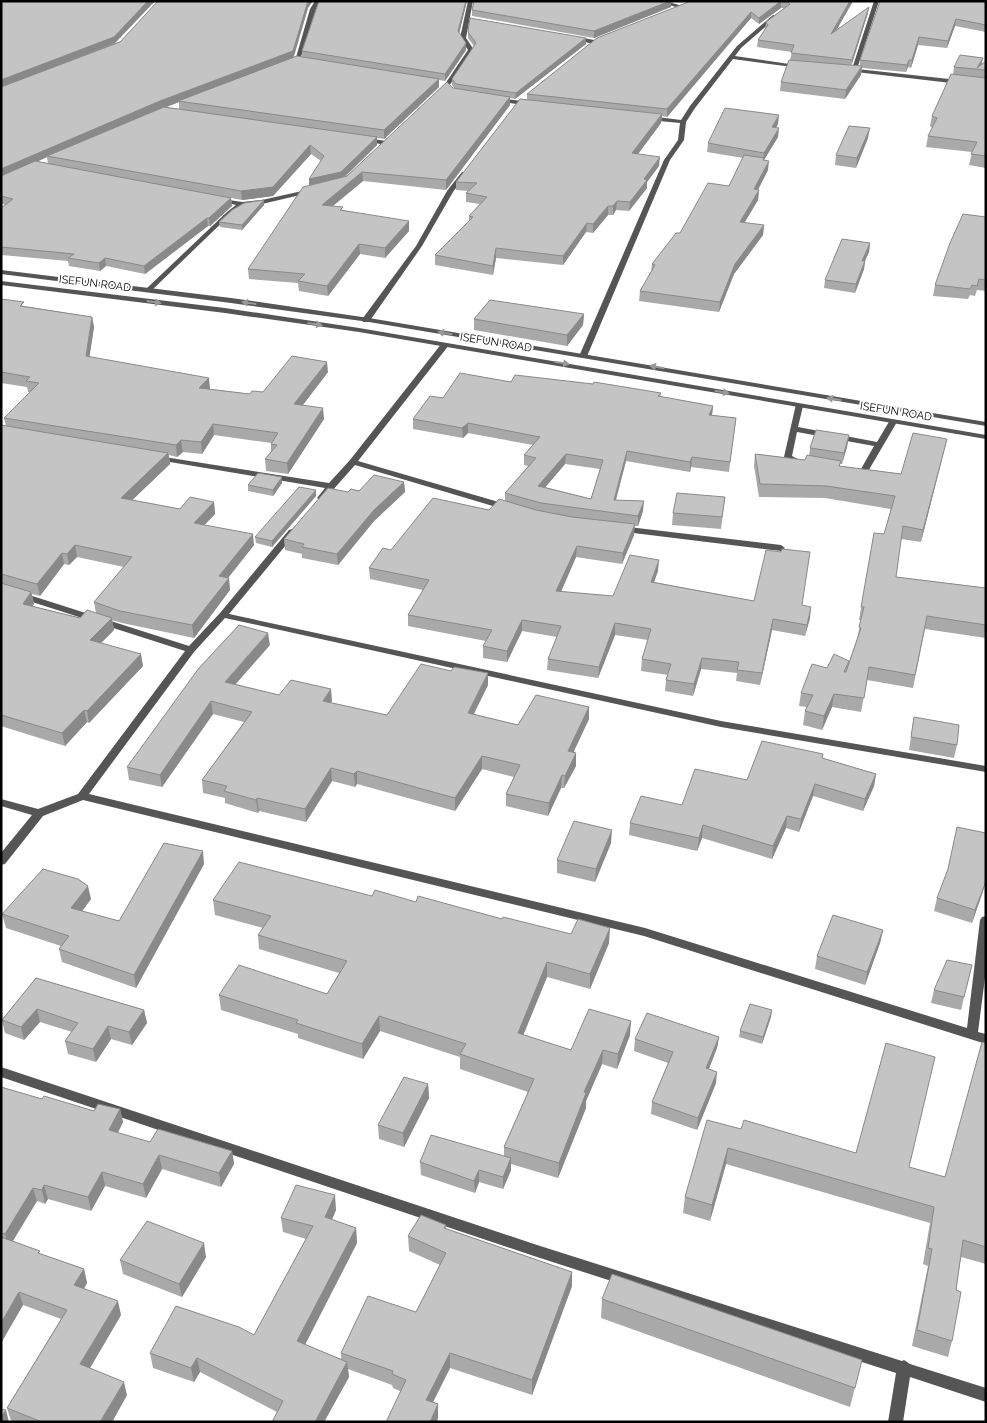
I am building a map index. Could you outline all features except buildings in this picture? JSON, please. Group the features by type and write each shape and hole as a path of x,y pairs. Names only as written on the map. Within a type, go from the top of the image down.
{"street":[{"path":"296,60 313,9 318,1"},
{"path":"434,98 449,87 471,50 463,38 471,1"},
{"path":"657,1 685,5 675,10"},
{"path":"854,71 876,1"},
{"path":"584,354 667,160 681,140 683,122 732,57 755,32 784,10"},
{"path":"466,19 475,20"},
{"path":"567,37 594,42"},
{"path":"586,48 602,38"},
{"path":"732,57 807,66"},
{"path":"288,63 296,60 306,62"},
{"path":"844,70 986,85"},
{"path":"438,83 449,87"},
{"path":"512,110 525,97"},
{"path":"490,98 537,105"},
{"path":"644,118 683,122"},
{"path":"380,150 394,137"},
{"path":"358,139 387,143"},
{"path":"366,320 419,246 450,191 467,169"},
{"path":"213,198 242,204 262,202 317,190"},
{"path":"149,290 229,213 242,204"},
{"name":"ISEFUN ROAD","path":"1,272 366,320 584,354 986,424"},
{"name":"ISEFUN ROAD","path":"1,283 358,330 986,437"},
{"path":"311,509 352,462 444,345"},
{"path":"799,406 788,457 795,462 813,464"},
{"path":"848,470 864,471 893,422"},
{"path":"794,430 880,445"},
{"path":"146,456 330,486"},
{"path":"352,462 511,508"},
{"path":"1,861 39,813 82,796 191,650 223,616 299,524"},
{"path":"610,528 781,548"},
{"path":"1,589 191,650"},
{"path":"223,616 721,724 986,769"},
{"path":"82,796 645,932 986,1039"},
{"path":"1,802 39,813"},
{"path":"972,1034 986,920"},
{"path":"1,1072 544,1253 986,1395"},
{"path":"895,1422 904,1368"}]}
